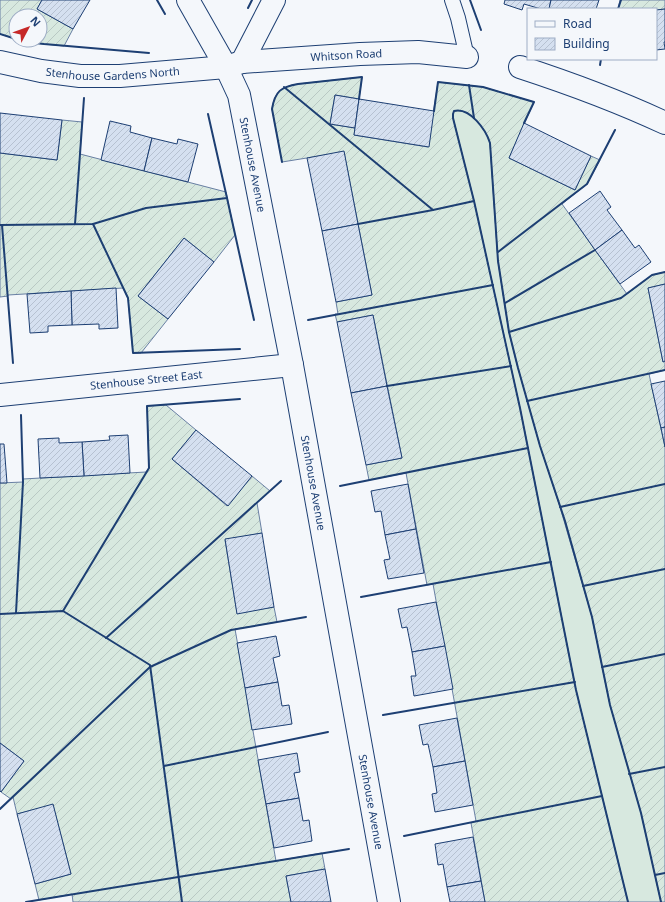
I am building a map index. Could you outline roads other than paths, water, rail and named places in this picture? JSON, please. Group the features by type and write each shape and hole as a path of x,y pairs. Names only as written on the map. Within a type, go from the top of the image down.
{"street":[{"name":"Stenhouse Avenue","path":"188,0 234,64 292,365 388,902"},
{"path":"234,64 274,0"},
{"name":"Whitson Road","path":"234,64 360,54 418,52 466,57"},
{"name":"Stenhouse Gardens North","path":"0,62 41,71 80,76 120,76 234,64"},
{"path":"520,67 590,91 665,123"},
{"name":"Stenhouse Street East","path":"0,395 292,365"}],"lane":[{"path":"452,0 458,18 466,57"}]}
